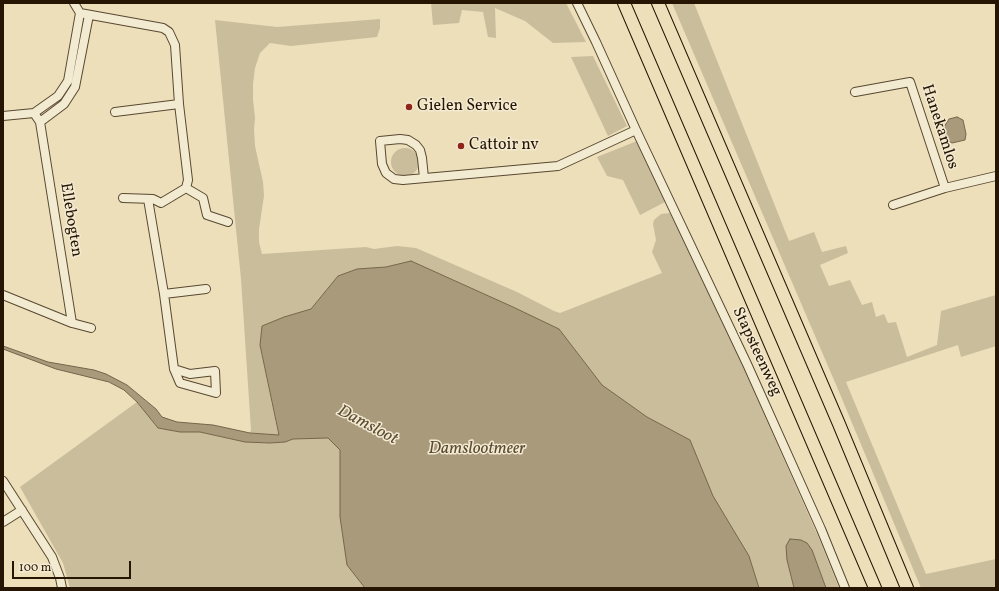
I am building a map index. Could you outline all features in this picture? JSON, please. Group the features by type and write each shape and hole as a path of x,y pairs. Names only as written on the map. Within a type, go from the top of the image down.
{"highway":[{"path":"624,3 875,588"},
{"path":"658,3 836,417 907,588"}],"street":[{"path":"3,116 34,113 58,96 68,81 80,13 74,3"},
{"name":"Stapsteenweg","path":"577,3 747,364 821,529 845,588"},
{"path":"80,13 163,28 169,32 175,45 179,104 188,180 186,188 161,203 154,214 154,233"},
{"path":"40,122 64,104 75,87 89,15"},
{"name":"Hanekamlos","path":"854,92 910,82 945,188"},
{"path":"115,112 179,104"},
{"name":"Ellebogten","path":"34,113 40,122 72,323"},
{"path":"424,178 422,158 420,150 416,144 408,140 380,141 382,164 386,173 394,179 403,180 558,166 636,130"},
{"name":"Hanekamlos","path":"893,205 945,188 996,176"},
{"path":"186,188 203,198 207,215 228,222"},
{"path":"123,198 153,199 161,203"},
{"path":"148,199 164,294 174,369 175,374 180,384 216,393 215,369 190,374 174,369"},
{"path":"164,294 206,289"},
{"path":"3,295 72,323 90,328"},
{"path":"3,481 52,557 62,588"},
{"path":"3,522 22,510"}],"shaded area":[{"path":"431,3 566,3 586,42 553,43 525,21 495,8 496,38 488,37 483,12 462,10 459,23 433,25"},
{"path":"672,3 694,3 789,241 814,232 822,252 846,246 848,253 820,265 829,286 850,280 862,305 872,302 876,317 884,314 888,323 896,322 907,357 937,345 941,311 996,295 996,346 961,357 958,345 846,382 926,574 996,559 996,588 921,588 837,387"},
{"path":"380,19 380,28 377,37 291,46 270,43 260,53 255,68 253,100 255,118 255,146 263,182 264,196 259,229 259,242 262,254 366,247 374,249 397,246 416,248 517,292 560,313 662,273 652,252 656,240 653,224 654,220 661,214 670,213 743,367 818,536 839,588 826,588 817,563 787,560 794,588 759,588 749,556 713,496 690,440 647,417 602,385 559,329 411,261 386,267 357,269 338,276 311,309 284,317 262,326 260,345 279,435 250,433 241,279 215,20 277,27"},
{"path":"593,56 627,126 608,136 571,57"},
{"path":"637,141 665,202 640,215 623,180 607,176 597,157"},
{"path":"405,148 415,152 419,162 415,172 405,176 395,172 391,162 395,152"},
{"path":"137,402 158,428 180,432 200,432 245,442 270,443 285,442 293,439 328,438 340,450 340,517 347,565 365,588 70,588 63,563 20,487"}],"water":[{"path":"957,117 963,120 966,134 965,140 952,143 947,140 944,127 949,119"},
{"name":"Damslootmeer","path":"411,261 559,329 602,385 647,417 690,440 713,496 749,556 759,588 365,588 347,565 340,517 340,450 328,438 293,439 285,442 270,443 245,442 200,432 180,432 158,428 137,402 124,390 109,382 56,369 3,349 3,346 48,362 94,370 106,374 127,385 156,409 162,417 177,422 213,425 250,433 279,435 260,345 262,326 284,317 311,309 338,276 357,269 386,267"},
{"path":"790,539 801,540 807,543 812,550 826,588 794,588 787,560 786,546"}],"place":[{"name":"Gielen Service","path":"409,107"},
{"name":"Cattoir nv","path":"461,146"}],"water label":[{"name":"Damsloot","path":"367,426"}]}
